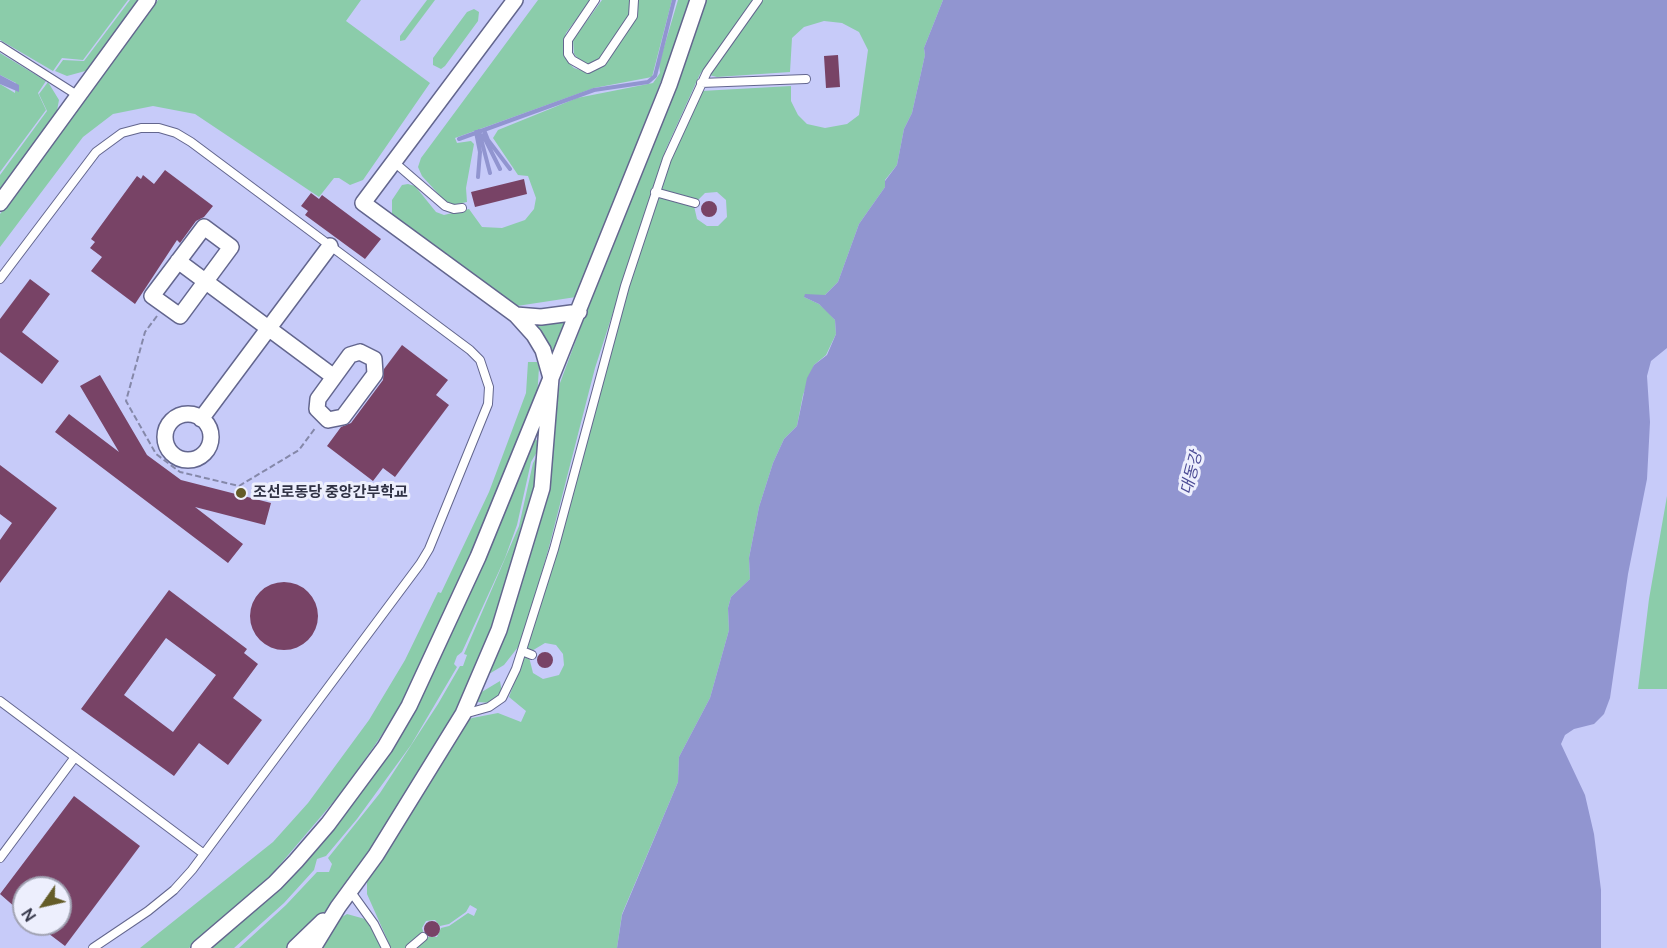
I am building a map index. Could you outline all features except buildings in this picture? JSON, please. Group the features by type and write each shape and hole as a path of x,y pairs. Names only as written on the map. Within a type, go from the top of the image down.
{"street":[{"path":"0,203 148,0"},
{"path":"295,948 351,892 463,714 499,630 536,513 545,471 551,378 538,342 516,315 363,203 515,0"},
{"path":"200,948 275,883 328,824 385,747 409,706 478,557 579,312 669,85 698,0"},
{"path":"204,227 231,248 206,282 180,316 152,296 204,227"},
{"path":"201,419 330,246"},
{"path":"178,261 334,377"},
{"path":"516,315 541,317 579,312"},
{"path":"355,352 370,355 376,364 375,374 343,417 333,421 323,418 317,410 318,399 334,377 355,352"},
{"path":"184,415 201,419 210,436 206,450 195,459 171,459 165,443 165,435 171,422 184,415"},
{"path":"314,948 338,907"}],"lane":[{"path":"595,0 568,40 568,54 572,60 588,69 602,62 633,16 634,0"},
{"path":"463,714 489,707 502,698 522,651 554,549 625,286 655,192 701,83 758,0"},
{"path":"0,46 77,95"},
{"path":"701,83 806,79"},
{"path":"0,279 96,152 122,133 141,128 159,128 176,133 191,142 470,350 480,360 486,372 489,387 488,404 429,549 420,564 204,854 174,890 93,948"},
{"path":"394,162 445,206 454,209 462,208"},
{"path":"655,192 695,203"},
{"path":"522,651 532,655"},
{"path":"0,701 204,854"},
{"path":"0,858 75,757"},
{"path":"351,892 374,924 386,948"},
{"path":"410,948 423,937"}],"path":[{"path":"165,305 145,332 126,401 156,454 171,459 180,472 239,486 299,450 323,418"}],"green space":[{"path":"0,0 128,0 83,60 62,58 53,71 0,40"},
{"path":"130,0 142,0 89,70 67,76 55,71 63,60 84,61"},
{"path":"158,0 361,0 346,21 430,83 363,180 350,185 339,178 334,178 319,197 195,114 153,106 113,114 83,137 0,247 0,214"},
{"path":"427,0 435,0 405,40 400,41 400,36"},
{"path":"538,0 591,0 566,33 563,46 569,63 574,68 589,73 604,64 634,18 638,0 672,0 652,77 594,88 455,138 457,143 471,141 474,144 466,188 467,202 453,205 444,200 422,176 418,167 421,158"},
{"path":"602,0 629,0 629,15 599,60 589,65 582,63 574,54 573,40"},
{"path":"678,0 693,0 576,297 517,306 509,304 392,216 392,200 402,185 408,184 415,186 436,212 444,215 469,209 482,227 502,228 525,220 534,209 536,198 528,176 518,175 493,138 498,130 577,98 653,83 660,73 659,64"},
{"path":"702,0 754,0 730,37 700,74 666,149 595,368 522,642 504,665 489,674 487,671 501,644 520,588 537,525 560,383"},
{"path":"763,0 943,0 924,48 925,55 912,113 904,129 897,165 885,180 885,187 859,224 838,282 825,295 804,297 819,304 835,320 836,334 826,355 814,365 803,395 797,426 784,439 773,463 759,507 749,558 750,579 731,597 728,608 729,630 710,698 679,757 678,782 622,914 617,948 415,948 426,937 437,937 441,928 449,926 468,913 474,916 477,909 470,905 466,912 449,924 440,926 435,920 426,921 422,928 424,934 406,948 391,948 367,894 367,878 465,722 472,718 498,713 521,722 526,711 509,697 524,656 529,657 533,673 543,679 559,675 564,665 563,654 556,645 545,643 530,652 526,650 557,549 628,286 660,195 694,206 697,219 707,226 718,226 727,217 726,200 717,192 705,193 696,202 661,191 671,160 701,91 791,86 791,101 798,115 807,124 825,128 847,124 859,115 868,50 859,32 842,23 824,21 804,27 792,38 790,72 717,77 709,75"},
{"path":"474,9 479,12 478,21 445,66 441,69 433,65 433,58 467,12"},
{"path":"0,53 46,81 38,93 46,110 0,172 0,84 15,93 16,83 0,75"},
{"path":"48,82 59,100 56,116 0,190 0,175 47,111 39,94"},
{"path":"567,322 554,359 534,323"},
{"path":"528,362 537,362 539,368 537,397 475,556 402,704 375,745 341,793 272,874 200,940 189,948 140,948 273,842 308,803 369,720 405,660 438,592 441,593 489,492 526,393"},
{"path":"535,439 539,442 538,450 531,462 517,525 505,558 462,652 457,656 454,664 457,667 411,745 357,819 326,856 317,859 314,870 284,903 234,948 207,948 358,787 482,562 513,492 530,444"},
{"path":"539,452 531,508 495,627 459,711 369,854 320,918 290,948 239,948 286,905 317,872 329,872 332,864 328,858 380,793 460,666 463,666 467,655 464,654 519,526 533,463"},
{"path":"1667,496 1667,689 1638,689 1649,599"},
{"path":"500,681 502,693 498,698 492,703 477,702 475,696"},
{"path":"347,914 365,919 372,926 382,948 319,948 337,920"}],"water":[{"name":"대동강","path":"943,0 1667,0 1667,348 1651,361 1647,376 1650,422 1647,479 1628,574 1610,698 1604,714 1594,724 1574,729 1565,735 1561,744 1585,795 1594,834 1601,890 1601,948 617,948 622,915 678,782 679,757 710,698 729,630 728,608 731,597 750,579 749,558 759,507 773,463 784,439 797,426 807,378 814,365 827,355 836,334 835,320 819,304 804,297 805,294 825,295 838,282 859,224 885,187 885,181 897,165 904,129 912,113 925,55 924,48"},
{"path":"0,75 19,85 19,92 0,84"}],"waterway":[{"path":"459,139 594,90 648,82 655,76 674,0"},
{"path":"484,130 488,140 510,169"},
{"path":"479,131 490,173"},
{"path":"476,132 480,152 478,177"},
{"path":"483,135 500,169"}],"place":[{"name":"조선로동당 중앙간부학교","path":"241,493"}]}
